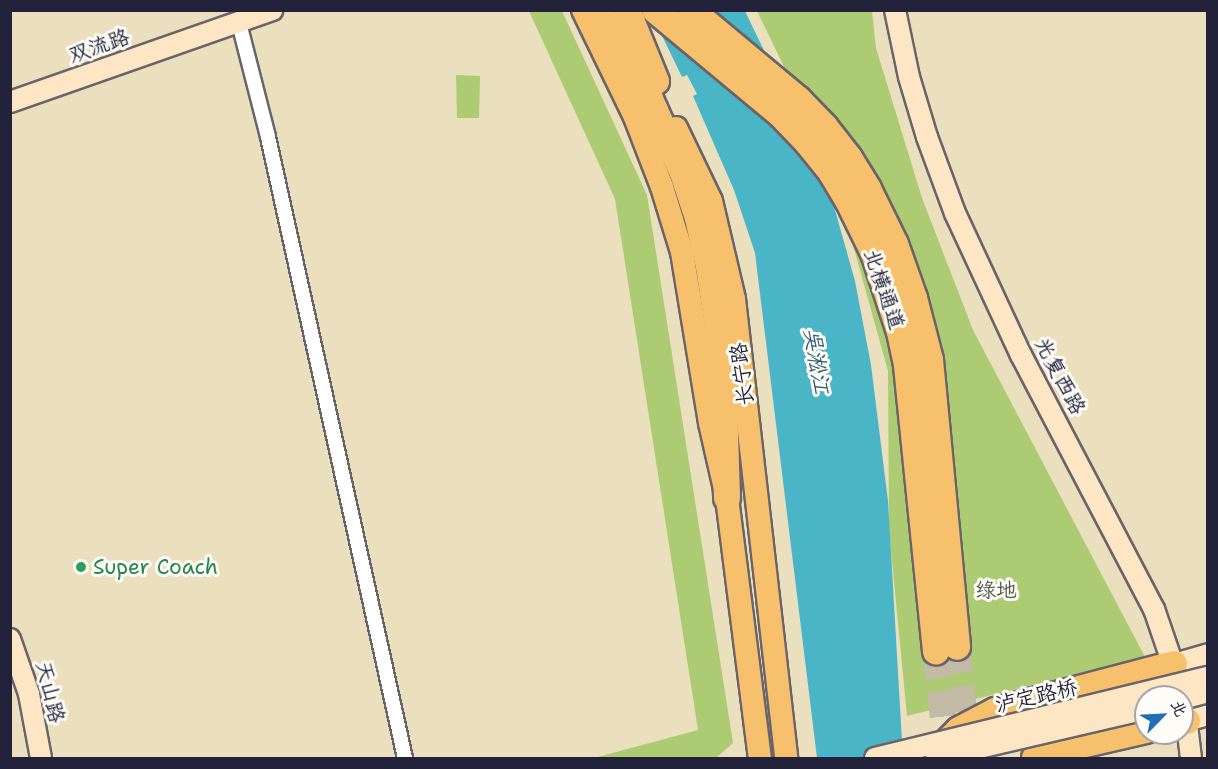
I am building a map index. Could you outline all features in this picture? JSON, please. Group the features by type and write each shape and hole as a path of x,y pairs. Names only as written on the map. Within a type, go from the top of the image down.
{"highway":[{"path":"598,10 650,99 683,173 707,256 724,401 727,498"},
{"path":"627,10 666,107"},
{"name":"北横通道","path":"655,10 782,116 831,172 861,226 884,280 922,397"},
{"name":"北横通道","path":"691,10 798,99 849,158 882,216 906,272 922,325 922,397 947,650"},
{"path":"935,759 944,743 959,730 995,711 1174,664"},
{"path":"1035,759 1059,750 1134,733"}],"main road":[{"name":"长宁路","path":"583,10 635,117 662,187 682,252 710,423 727,498 760,759"},
{"name":"长宁路","path":"618,10 711,201 734,299 786,759"}],"street":[{"name":"双流路","path":"10,102 272,10"},
{"name":"光复西路","path":"895,10 909,77 927,137 955,213 1021,355 1137,573 1157,617 1181,685"},
{"path":"239,23 268,137 405,759"},
{"name":"天山路","path":"10,639 29,694 41,759"},
{"path":"1174,664 1208,654"},
{"name":"泸定路桥","path":"875,759 1208,677"},
{"path":"1194,709 1208,692"},
{"name":"泸定路桥","path":"935,759 1134,712"}],"green space":[{"path":"529,11 562,11 647,195 733,743 716,758 594,758 698,730 615,199"},
{"name":"绿地","path":"757,11 872,11 876,48 922,198 973,330 1145,657 907,716 889,530 888,371 851,238 819,139"},
{"path":"456,75 480,76 479,118 457,118"}],"water":[{"name":"吴淞江","path":"650,11 745,11 816,159 835,210 855,281 871,365 888,501 903,758 817,758 755,253 734,190 693,96 697,94 687,75 682,77"}],"tunnel":[{"path":"957,647 968,746"},
{"path":"936,652 947,758"}],"place":[{"name":"Super Coach","path":"81,567"}]}
